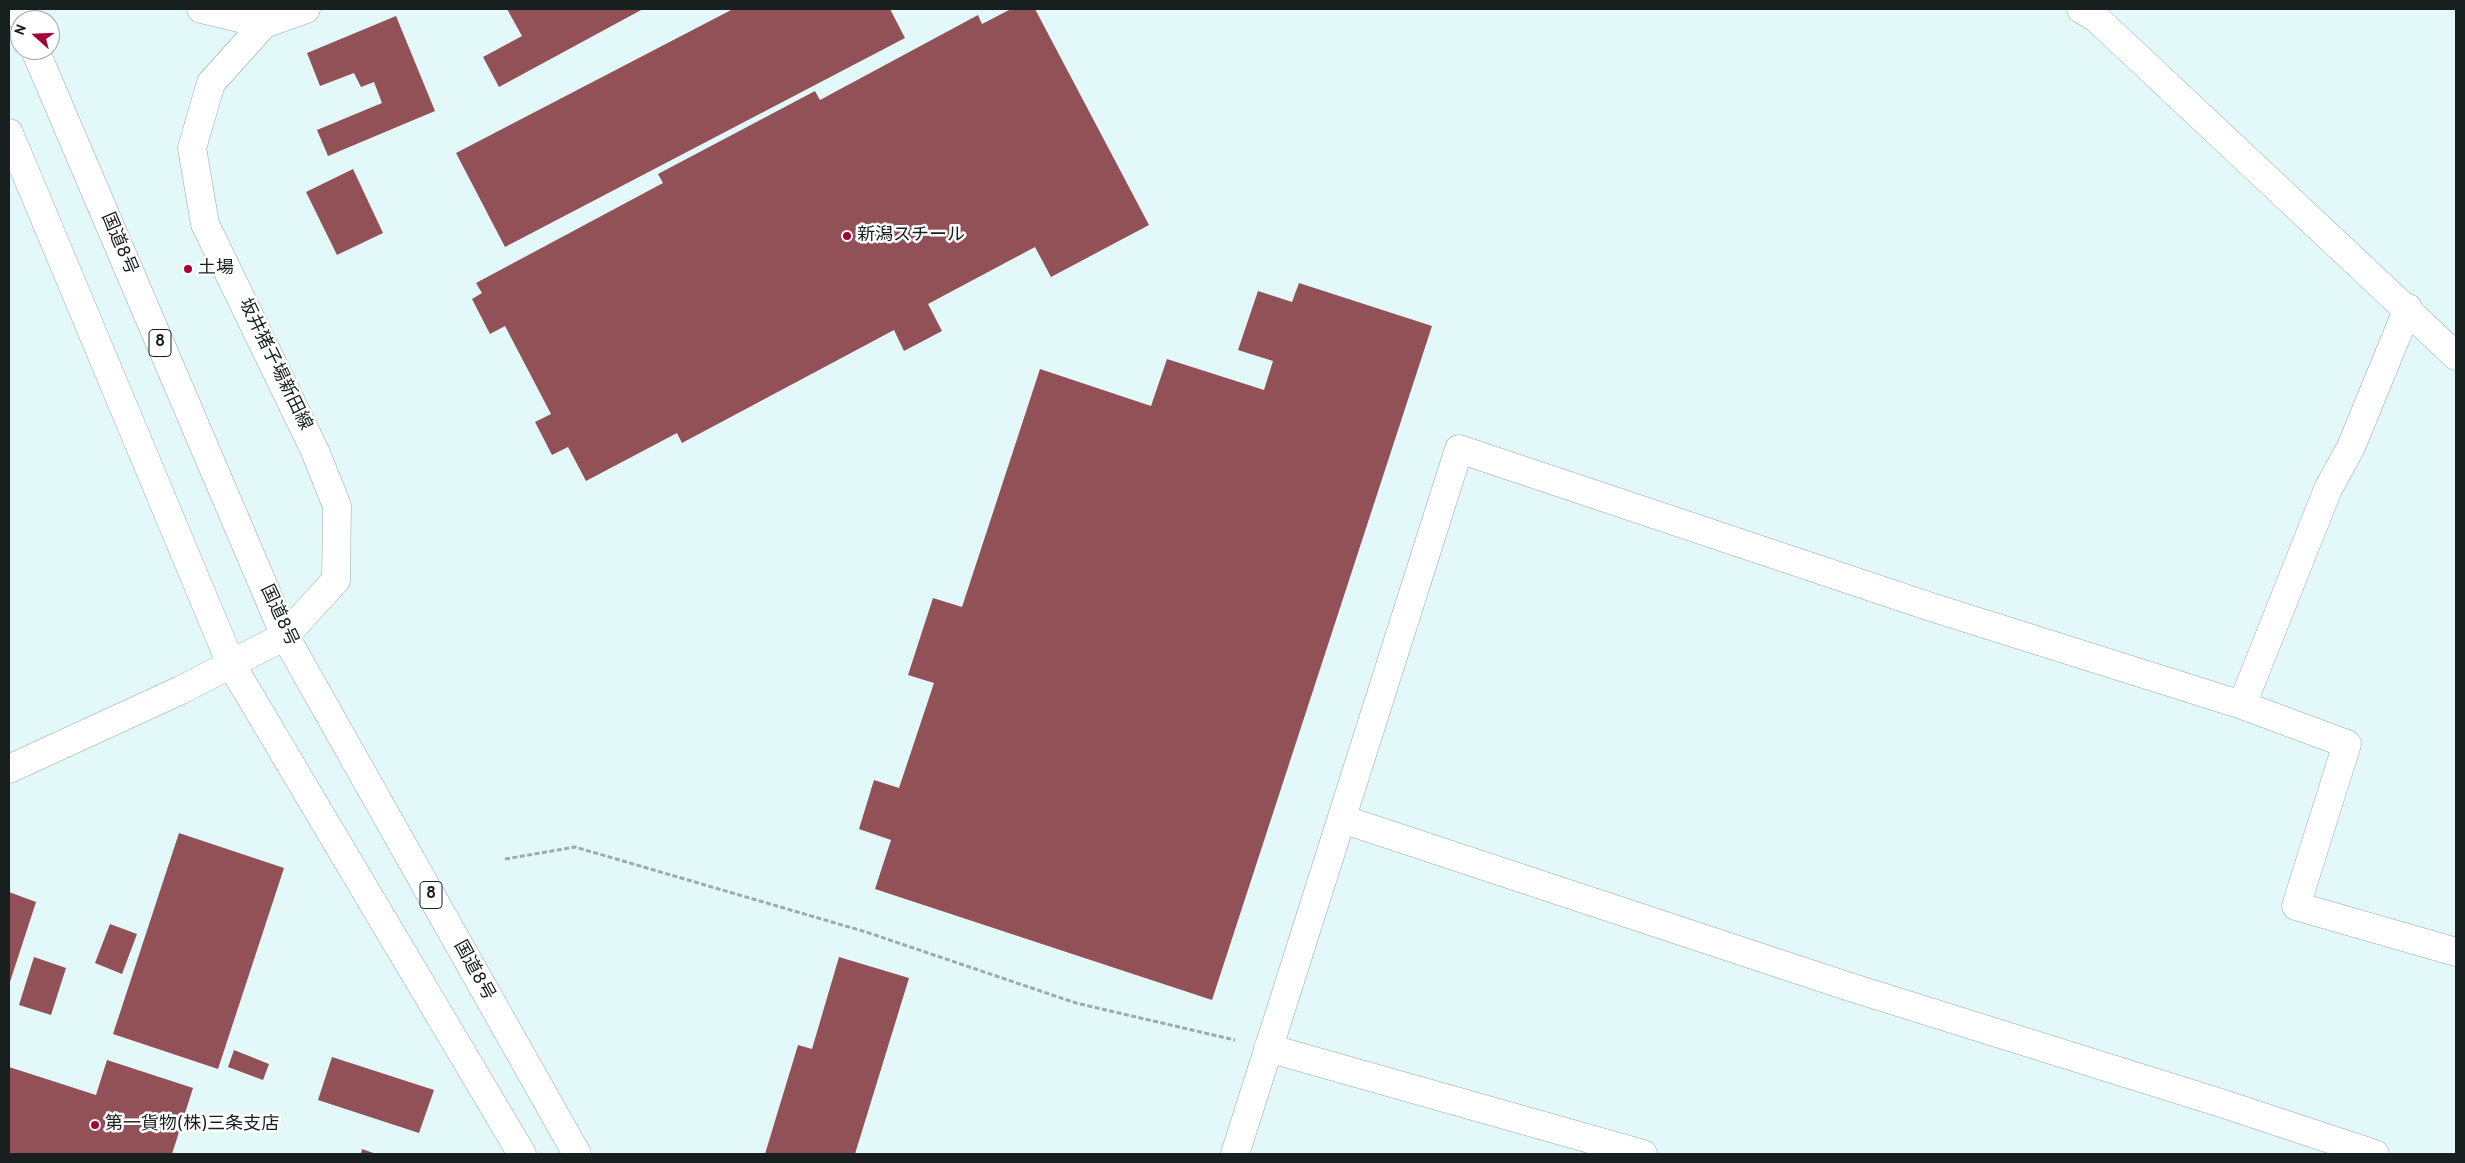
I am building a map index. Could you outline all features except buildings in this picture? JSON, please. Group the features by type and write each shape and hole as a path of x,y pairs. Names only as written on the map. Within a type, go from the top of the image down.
{"main road":[{"path":"201,9 264,24"},
{"name":"坂井猪子場新田線","path":"285,636 336,580 337,506 315,451 205,224 192,148 211,83 264,24 306,9"},
{"path":"2081,9 2096,18 2408,308 2456,356"},
{"name":"国道8号","path":"39,60 285,636 576,1154"},
{"path":"9,133 231,664 522,1154"},
{"path":"2242,705 2328,489 2351,448 2408,308"},
{"path":"1235,1154 1459,449 1931,607 2242,705 2347,744 2296,906 2456,952"},
{"path":"9,769 181,690 285,636"},
{"path":"1342,819 1850,987 2215,1101 2375,1154"},
{"path":"1268,1048 1643,1154"}],"path":[{"path":"505,859 574,847 866,932 1076,1003 1268,1048"}],"place":[{"name":"新潟スチール","path":"847,236"},
{"name":"土場","path":"188,269"},
{"name":"第一貨物(株)三条支店","path":"95,1125"}]}
